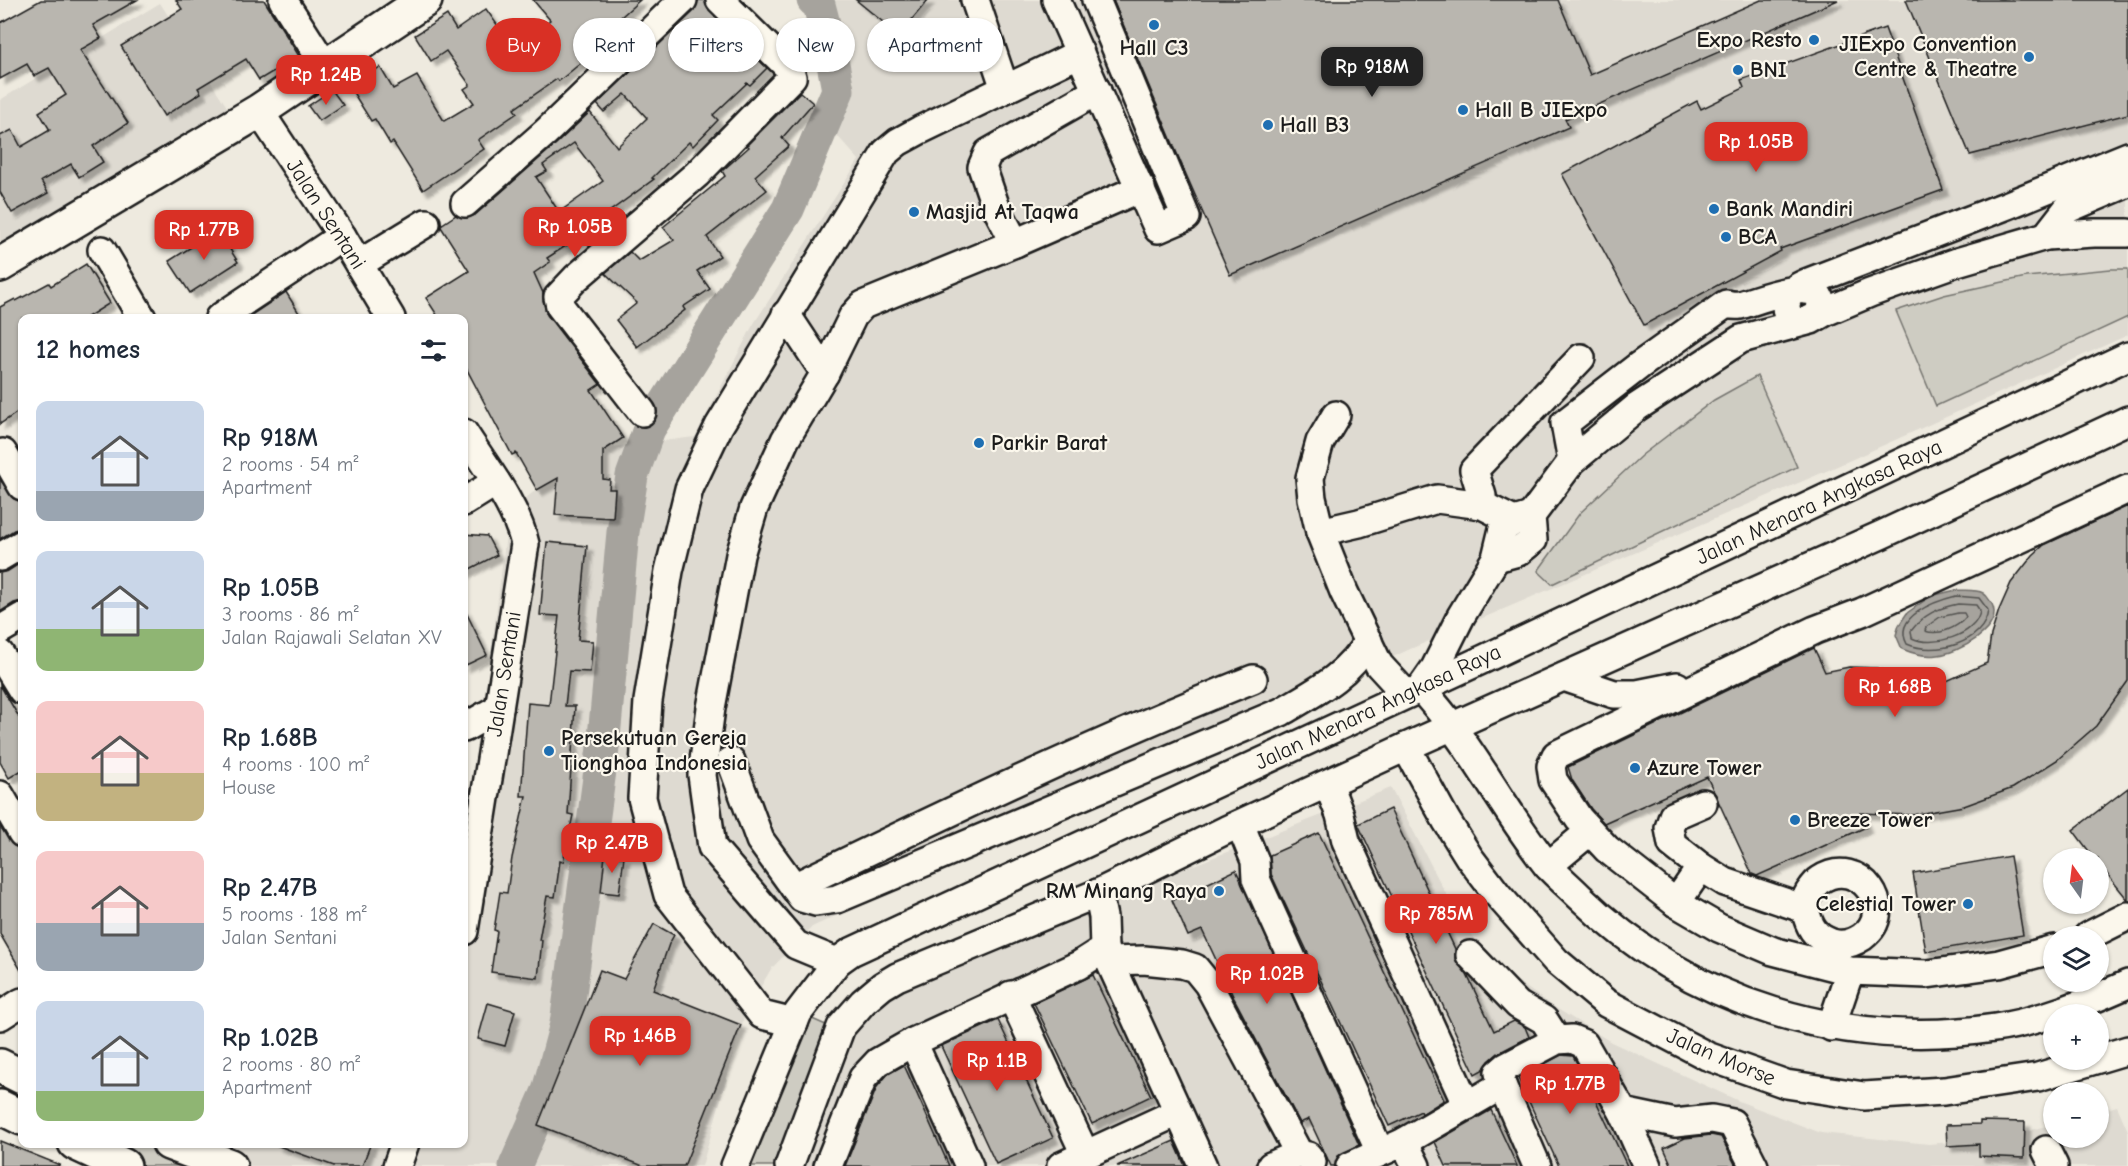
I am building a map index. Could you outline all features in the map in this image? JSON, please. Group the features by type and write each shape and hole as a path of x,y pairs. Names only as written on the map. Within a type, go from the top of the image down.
{"main road":[{"path":"0,266 259,111 425,0"},
{"path":"0,1066 18,1075"},
{"path":"0,1107 18,1116"},
{"path":"86,1148 124,1166"},
{"path":"182,1148 230,1166"}],"street":[{"path":"283,0 326,67"},
{"path":"465,203 546,132 683,0"},
{"path":"642,412 560,306 558,297 576,278 697,174 792,77 789,68 720,0"},
{"path":"975,0 1005,89"},
{"path":"1056,0 1158,229 1186,217 1096,0"},
{"path":"848,1019 801,1012 762,1015 668,895 642,798 650,689 669,571 689,489 719,426 886,152 898,142 920,130 1080,53"},
{"path":"1015,243 995,205 982,167 987,153 1097,92"},
{"name":"Jalan Sentani","path":"259,111 342,236 389,314"},
{"path":"1572,461 1565,423 1640,365 1726,304 1737,306 1794,290 1817,278 2008,206 2128,156"},
{"path":"2046,236 2067,209 2128,183"},
{"path":"882,986 844,957 796,945 712,847 702,775 711,708 740,555 754,508 785,440 825,374 853,316 863,305 1015,243 1141,188"},
{"path":"359,264 426,223"},
{"path":"1522,519 1572,461 1637,407 1741,339 1810,320 1870,293 1957,262 2046,236 2094,232 2128,233"},
{"path":"225,314 342,236"},
{"path":"102,250 140,314"},
{"path":"1794,290 1809,290 1818,297 1819,314 1810,320"},
{"path":"1637,407 1636,382 1734,316 1737,306"},
{"path":"786,314 825,374"},
{"name":"Jalan Menara Angkasa Raya","path":"735,1166 801,1012 844,957 2128,356"},
{"path":"1482,506 1482,496 1474,470 1581,358"},
{"path":"1336,415 1320,442 1310,478 1312,498 1320,532 1344,592 1378,665 1403,691 1412,692 1453,727 1548,866 1607,923 1675,970 1750,1005 1831,1027 1913,1034 1996,1028 2076,1007 2128,984"},
{"path":"789,1166 841,1027 862,1002 897,977 1091,896 1406,747 1871,539 2128,420"},
{"name":"Jalan Sentani","path":"468,439 517,519 525,544 468,905"},
{"path":"9,450 18,475"},
{"path":"468,500 496,482"},
{"path":"2043,952 1998,964 1927,974 1850,971 1773,951 1676,903 1607,849 1579,819 1553,780 1551,766 1556,755 1815,630 1862,612 2128,489"},
{"path":"1320,532 1359,523 1437,499 1482,506 1522,519 1533,540 1518,552 1496,558 1461,616 1435,668 1412,692"},
{"path":"0,557 18,546"},
{"path":"0,630 18,619"},
{"path":"731,762 760,840 802,898 816,902 837,899 1281,712 1335,681 1359,657 1368,641"},
{"path":"0,654 18,683"},
{"path":"1564,677 1614,694 1637,694 1671,688 1730,671"},
{"path":"794,887 972,802 1196,701 1253,679"},
{"path":"468,726 499,708"},
{"name":"Jalan Morse","path":"1406,747 1469,857 1497,894 1556,961 1606,1003 1707,1056 1786,1084 1864,1096 1944,1091 2038,1077 2128,1050"},
{"path":"1320,788 1340,815 1346,841 1467,1106"},
{"path":"1703,802 1672,816 1669,828 1672,844 1701,867 1725,882 1805,909 1809,926 1821,939 1837,945 1854,942 1869,932 1876,916 1876,899 1867,884 1852,874 1835,873 1819,880 1808,894"},
{"path":"1233,827 1255,861 1256,879 1400,1154"},
{"path":"1548,866 1590,831"},
{"path":"1676,903 1701,867"},
{"path":"1701,917 1725,882"},
{"path":"1091,896 1103,917 1107,955 1203,1166"},
{"path":"2108,926 2128,916"},
{"path":"828,1166 863,1078 878,1062 913,1042 1011,995 1107,955 1164,961 1195,968 1208,984 1306,1160 1271,1166"},
{"path":"1470,955 1518,1005 1544,1020 1557,1040"},
{"path":"1831,1027 1850,971"},
{"path":"1011,995 1073,1160 1178,1112"},
{"path":"0,1016 18,1005"},
{"path":"1537,1166 1499,1073 1557,1040 1572,1039 1584,1044 1623,1112 1647,1166"},
{"path":"913,1042 969,1166"},
{"path":"1350,1166 1400,1154 1502,1084"},
{"path":"1623,1112 1674,1123 1712,1119 1732,1123 1754,1166"},
{"path":"398,1166 403,1148"}],"shaded area":[{"path":"813,0 2128,0 2128,335 1824,472 1408,650 812,927 771,969 745,1014 702,1166 164,1166 166,1148 468,1148 468,822 509,511 588,450 695,437 753,325 859,160 825,122 838,90 835,72 855,72 855,18 822,18 819,5"},
{"path":"160,3 236,121 0,270 0,100"},
{"path":"2128,269 2128,317 1936,406 1896,311 1944,295 2026,277"},
{"path":"1757,376 1797,467 1552,584 1538,571 1580,513 1642,455 1714,400"},
{"path":"1391,788 1457,915 1495,965 1551,1005 1611,1042 1741,1102 1821,1133 1929,1144 2006,1137 2043,1127 2043,1148 2109,1148 2109,1108 2117,1106 2128,1131 2128,1166 789,1166 842,1028 883,986"},
{"path":"801,1014 837,1030 788,1166 735,1166"},
{"path":"86,1148 182,1148 230,1166 124,1166"}],"water":[{"path":"1956,590 1983,593 1992,604 1994,613 1985,631 1967,645 1947,653 1933,656 1915,654 1902,649 1896,635 1907,613 1931,596"}],"building":[{"path":"41,0 137,0 93,25 101,38 80,50 128,123 93,146 103,162 79,177 71,164 41,181 48,193 12,213 0,192 0,136 12,130 21,147 50,130 39,112 66,95 49,68 34,76 27,64 0,79 0,23"},
{"path":"176,0 264,0 299,56 259,80 246,59 198,88 201,93 164,116 121,46 182,9"},
{"path":"533,0 640,0 620,18 573,18 573,69 559,81 557,79 514,109 517,113 478,140 484,149 423,190 393,142 390,144 375,119 371,121 349,86 380,67 393,89 417,76 444,121 474,103 464,89 470,85 446,51 431,61 415,35 447,15 456,30 486,9 492,18 486,18 486,72 561,72 561,18 548,18"},
{"path":"698,0 705,0 709,11 716,18 687,18 694,11"},
{"path":"856,0 928,0 913,18 878,18"},
{"path":"1113,0 1558,0 1590,75 1761,0 1838,0 1565,119 1569,127 1230,275"},
{"name":"JIExpo Convention Centre & Theatre","path":"1906,0 2128,0 2128,114 1970,155"},
{"path":"1885,28 1943,190 1780,249 1781,251 1644,325 1562,174 1697,101 1701,109 1744,88 1741,80"},
{"path":"668,36 668,72 763,72 750,85 747,83 713,115 718,120 693,146 689,142 652,178 654,179 576,236 578,238 547,258 550,262 534,273 543,293 547,315 600,384 591,390 623,438 603,451 603,479 610,480 609,489 615,489 613,518 555,515 558,478 537,490 516,453 512,455 468,372 468,314 436,314 426,298 469,271 441,225 456,215 467,218 475,215 590,112 617,147 647,118 625,94 604,112 597,104 630,72 656,72 656,47","holes":["574,143 603,181 559,212 536,177 547,171 543,165"]},
{"path":"332,90 343,105 319,121 308,106"},
{"path":"800,92 813,103 782,138 789,146 755,176 767,190 707,237 720,256 697,271 710,289 683,307 685,310 637,347 616,320 637,303 605,273 630,252 639,261 674,240 663,227 725,176 722,171 749,147 747,145"},
{"path":"218,230 238,262 190,293 169,261"},
{"path":"86,264 110,303 92,314 18,314 18,412 0,424 0,307 49,283 51,286"},
{"path":"286,292 300,314 253,314"},
{"path":"0,479 14,499 18,500 18,529 0,539"},
{"path":"2128,506 2128,681 2096,726 2057,760 2013,788 1964,806 1912,815 1860,813 1866,827 1757,876 1752,874 1707,777 1604,823 1591,809 1572,780 1568,767 1814,648 1825,672 1849,667 1877,668 1910,678 1931,688 1987,663 1991,635 1999,610 2011,583 2033,555 2044,545"},
{"path":"468,534 487,536 497,555 468,570"},
{"path":"547,542 587,546 578,640 593,641 590,672 569,671 565,706 575,706 568,814 573,815 563,862 560,861 555,897 547,896 539,940 542,940 538,978 491,972 500,892 507,893 512,858 526,796 521,796 528,703 549,705 559,616 540,615"},
{"path":"18,565 18,602 0,612 0,573"},
{"path":"468,616 487,655 468,664"},
{"path":"0,685 18,715 18,772 9,778 0,762"},
{"path":"2128,788 2128,900 2109,877 2109,848 2086,848 2073,830"},
{"path":"1390,809 1455,949 1455,959 1467,975 1494,1031 1514,1021 1525,1027 1529,1037 1498,1053 1484,1069 1475,1074 1358,824"},
{"path":"0,826 14,846 18,848 18,965 0,934"},
{"path":"1319,833 1444,1100 1422,1114 1421,1111 1389,1126 1271,874 1270,855"},
{"path":"605,855 624,857 619,894 601,892"},
{"name":"Celestial Tower","path":"2010,856 2023,935 1926,952 1913,873"},
{"path":"1236,870 1359,1145 1338,1156 1335,1166 1331,1166 1309,1119 1300,1123 1234,998 1202,930 1188,936 1172,900"},
{"path":"654,924 674,935 653,990 741,1025 684,1166 643,1166 538,1125 600,970 624,979"},
{"path":"1093,975 1151,1096 1092,1124 1034,1003"},
{"path":"488,1003 515,1011 505,1046 478,1039"},
{"path":"998,1020 1053,1138 996,1164 941,1046"},
{"path":"1561,1055 1573,1056 1627,1166 1559,1166 1518,1078"},
{"path":"904,1065 949,1166 845,1166 877,1087 888,1074"},
{"path":"1491,1110 1517,1166 1446,1166 1435,1142"},
{"path":"1980,1121 2025,1122 2024,1158 1979,1156 1979,1144 1947,1146 1946,1125 1980,1124"},
{"path":"1711,1135 1721,1137 1736,1166 1672,1166 1664,1148 1685,1138"},
{"path":"0,1141 60,1165 0,1166"},
{"path":"1174,1141 1185,1166 1117,1166"},
{"path":"284,1148 369,1148 362,1166 334,1166"}],"waterway":[{"path":"515,1166 548,1091 566,1024 603,748 623,532 632,476 649,429 788,209 838,90 819,5 813,0"}],"place":[{"name":"Hall C3","path":"1154,25"},
{"name":"Expo Resto","path":"1814,40"},
{"name":"JIExpo Convention Centre & Theatre","path":"2029,57"},
{"name":"BNI","path":"1738,70"},
{"name":"Hall B JIExpo","path":"1463,110"},
{"name":"Hall B3","path":"1268,125"},
{"name":"Bank Mandiri","path":"1714,209"},
{"name":"Masjid At Taqwa","path":"914,212"},
{"name":"BCA","path":"1726,237"},
{"name":"Parkir Barat","path":"979,443"},
{"name":"Persekutuan Gereja Tionghoa Indonesia","path":"549,751"},
{"name":"Azure Tower","path":"1635,768"},
{"name":"Breeze Tower","path":"1795,820"},
{"name":"RM Minang Raya","path":"1219,891"},
{"name":"Celestial Tower","path":"1968,904"}]}
